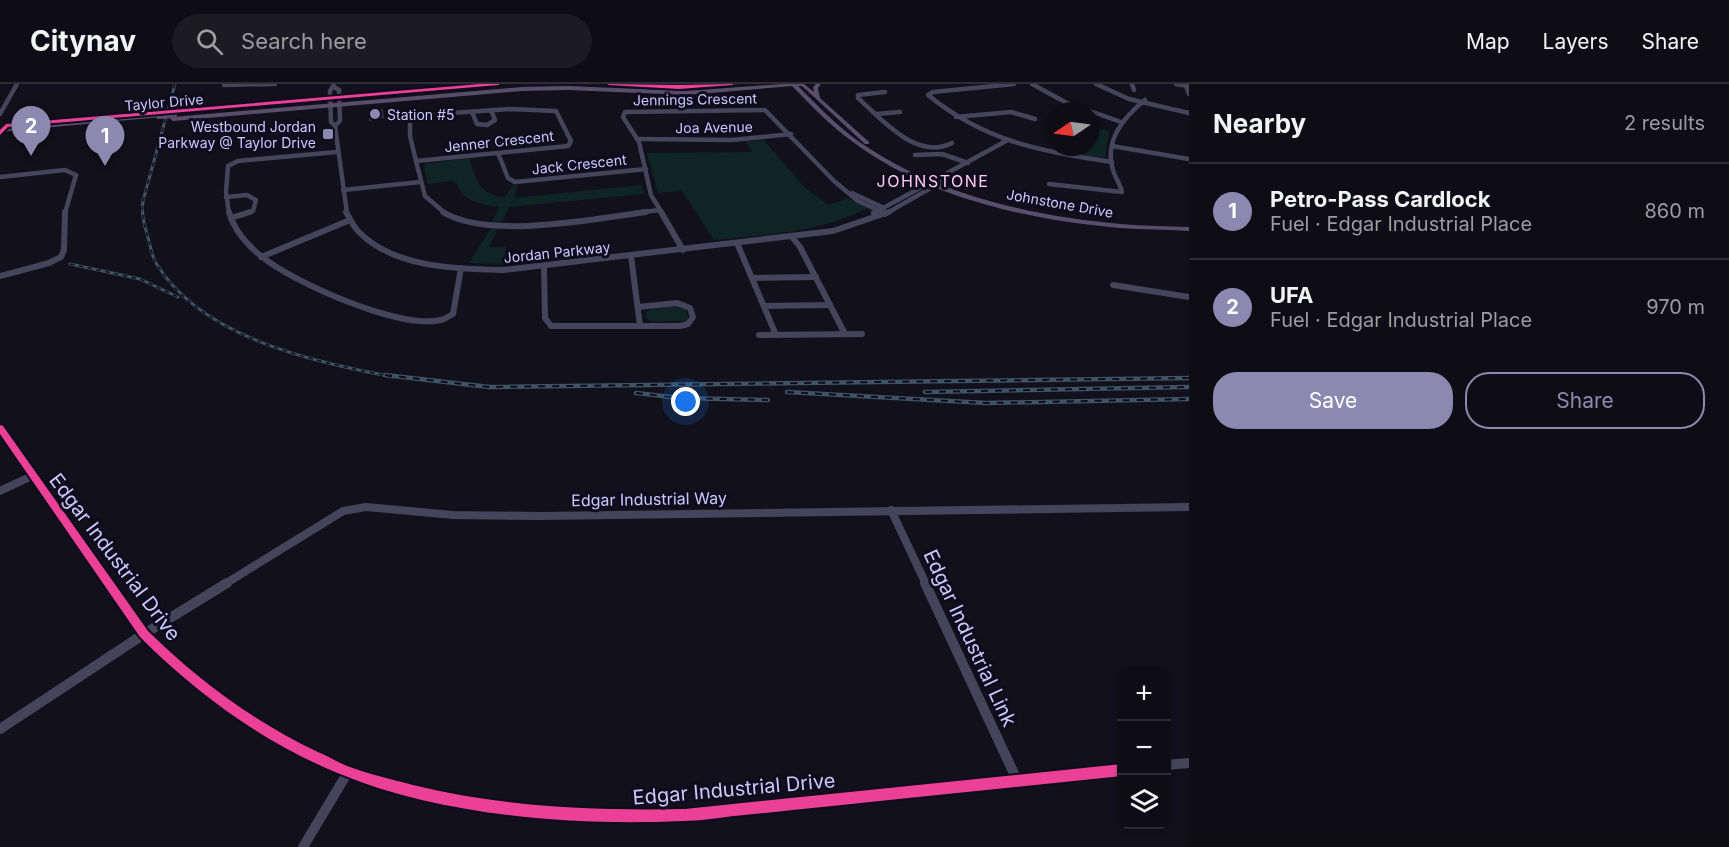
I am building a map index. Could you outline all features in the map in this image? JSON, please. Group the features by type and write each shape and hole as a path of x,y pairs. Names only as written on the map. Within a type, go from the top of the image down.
{"main road":[{"name":"Taylor Drive","path":"0,132 527,85 682,90 763,84"},
{"name":"Johnstone Drive","path":"793,84 856,143 894,165 987,201 1063,218 1132,227 1189,229"},
{"name":"Taylor Drive","path":"339,102 536,88 679,93 802,84"},
{"name":"Johnstone Drive","path":"802,84 871,145 936,181"},
{"path":"819,84 815,90 823,104"},
{"path":"753,88 791,90 806,96"}],"street":[{"path":"0,114 17,84"},
{"path":"224,86 275,84"},
{"path":"1014,84 928,94 956,117 1006,141 1050,153 1112,162"},
{"path":"1032,84 1065,102 1121,122"},
{"path":"1096,84 1163,107 1186,112 1189,107"},
{"path":"1105,84 1143,101"},
{"path":"1132,84 1134,90"},
{"path":"1178,84 1188,86 1189,94"},
{"path":"261,257 350,220 345,208 335,126 331,122 330,90 334,86 339,90 340,121 335,126"},
{"path":"885,92 858,95 876,114 901,134 930,150 940,151 968,163"},
{"path":"1048,184 1120,193 1123,191 1112,162 1112,146 1121,122 1143,101"},
{"name":"Jenner Crescent","path":"416,161 568,146 571,141 556,111 552,108 491,110 410,119 416,161 425,196 439,209 458,218 486,224 529,225 660,210"},
{"name":"Jennings Crescent","path":"682,250 651,195 638,139 623,117 625,112 704,113 760,109 769,112 834,181 858,201 888,213"},
{"path":"472,112 476,123 487,125 495,120 491,110"},
{"path":"876,114 900,112"},
{"path":"956,117 1011,112 1035,119"},
{"name":"Joa Avenue","path":"638,139 741,139 791,134"},
{"path":"873,217 879,209 936,181 1006,141"},
{"path":"940,151 952,143"},
{"path":"1112,146 1189,159"},
{"path":"915,155 930,150"},
{"path":"338,152 232,163 227,169 226,197 231,218 246,243 261,257 295,279 335,298 387,313 434,321 445,320 453,314 461,268"},
{"name":"Jack Crescent","path":"498,153 508,180 518,183 646,169"},
{"path":"0,177 65,170 76,175 65,208 61,257 49,264 0,276"},
{"path":"936,181 948,174"},
{"path":"343,188 420,180"},
{"name":"Jordan Parkway","path":"350,220 366,237 389,252 417,261 461,268 501,270 544,267 792,237 843,228 888,213 936,181"},
{"path":"226,197 247,195 256,200 253,211 231,218"},
{"path":"792,237 816,277 845,334"},
{"path":"737,243 776,335"},
{"path":"632,256 640,326"},
{"path":"544,267 545,318 551,326 684,325 691,322 693,317 690,308 681,303 638,307"},
{"path":"753,278 816,277"},
{"path":"1113,285 1189,297"},
{"path":"764,306 830,305"},
{"path":"759,335 862,334"},
{"name":"Edgar Industrial Drive","path":"0,428 144,634 196,684 246,720 348,772 428,794 497,807 579,816 639,817 685,815 1117,770"},
{"path":"0,491 32,476"},
{"name":"Edgar Industrial Way","path":"0,729 144,634 344,511 366,507 453,515 541,516 1189,507"},
{"name":"Edgar Industrial Link","path":"891,510 1017,780"},
{"path":"1171,765 1189,763"},
{"path":"303,847 348,772"}],"green space":[{"path":"1099,128 1109,131 1105,158 1086,156 1099,156"},
{"path":"764,140 804,187 828,205 849,198 868,208 812,228 714,240 682,191 658,193 647,153 752,152 745,141"},
{"path":"469,158 479,185 488,193 504,198 513,185 518,185 514,198 642,185 644,194 509,207 502,222 492,222 499,207 473,201 463,194 457,183 452,181 427,184 424,164"},
{"path":"491,228 498,229 489,247 506,247 504,264 469,263"},
{"path":"679,306 685,309 688,317 686,321 652,322 646,318 646,313 651,309"}],"building":[{"name":"Station #5","path":"383,109 384,118 369,121 369,110"}],"railway":[{"path":"175,84 143,201 144,221 156,263 176,289 201,311 230,328 295,354 393,377"},
{"path":"70,264 140,279 178,297"},
{"path":"385,375 489,387 1189,378"},
{"path":"925,392 1189,387"},
{"path":"787,392 986,403 1189,399"},
{"path":"636,393 680,398 768,400"}],"cycle path":[{"path":"0,133 6,126 498,84"},
{"path":"609,84 679,87 732,84"},
{"path":"0,428 144,634 162,652 201,686 263,729 339,768 390,785 431,795 515,809 643,816 685,815 1117,771"}],"place":[{"name":"Station #5","path":"375,114"},
{"name":"Westbound Jordan Parkway @ Taylor Drive","path":"328,134"},
{"name":"UFA","path":"31,156"},
{"name":"Petro-Pass Cardlock","path":"105,166"}],"district":[{"name":"JOHNSTONE","path":"933,181"}]}
